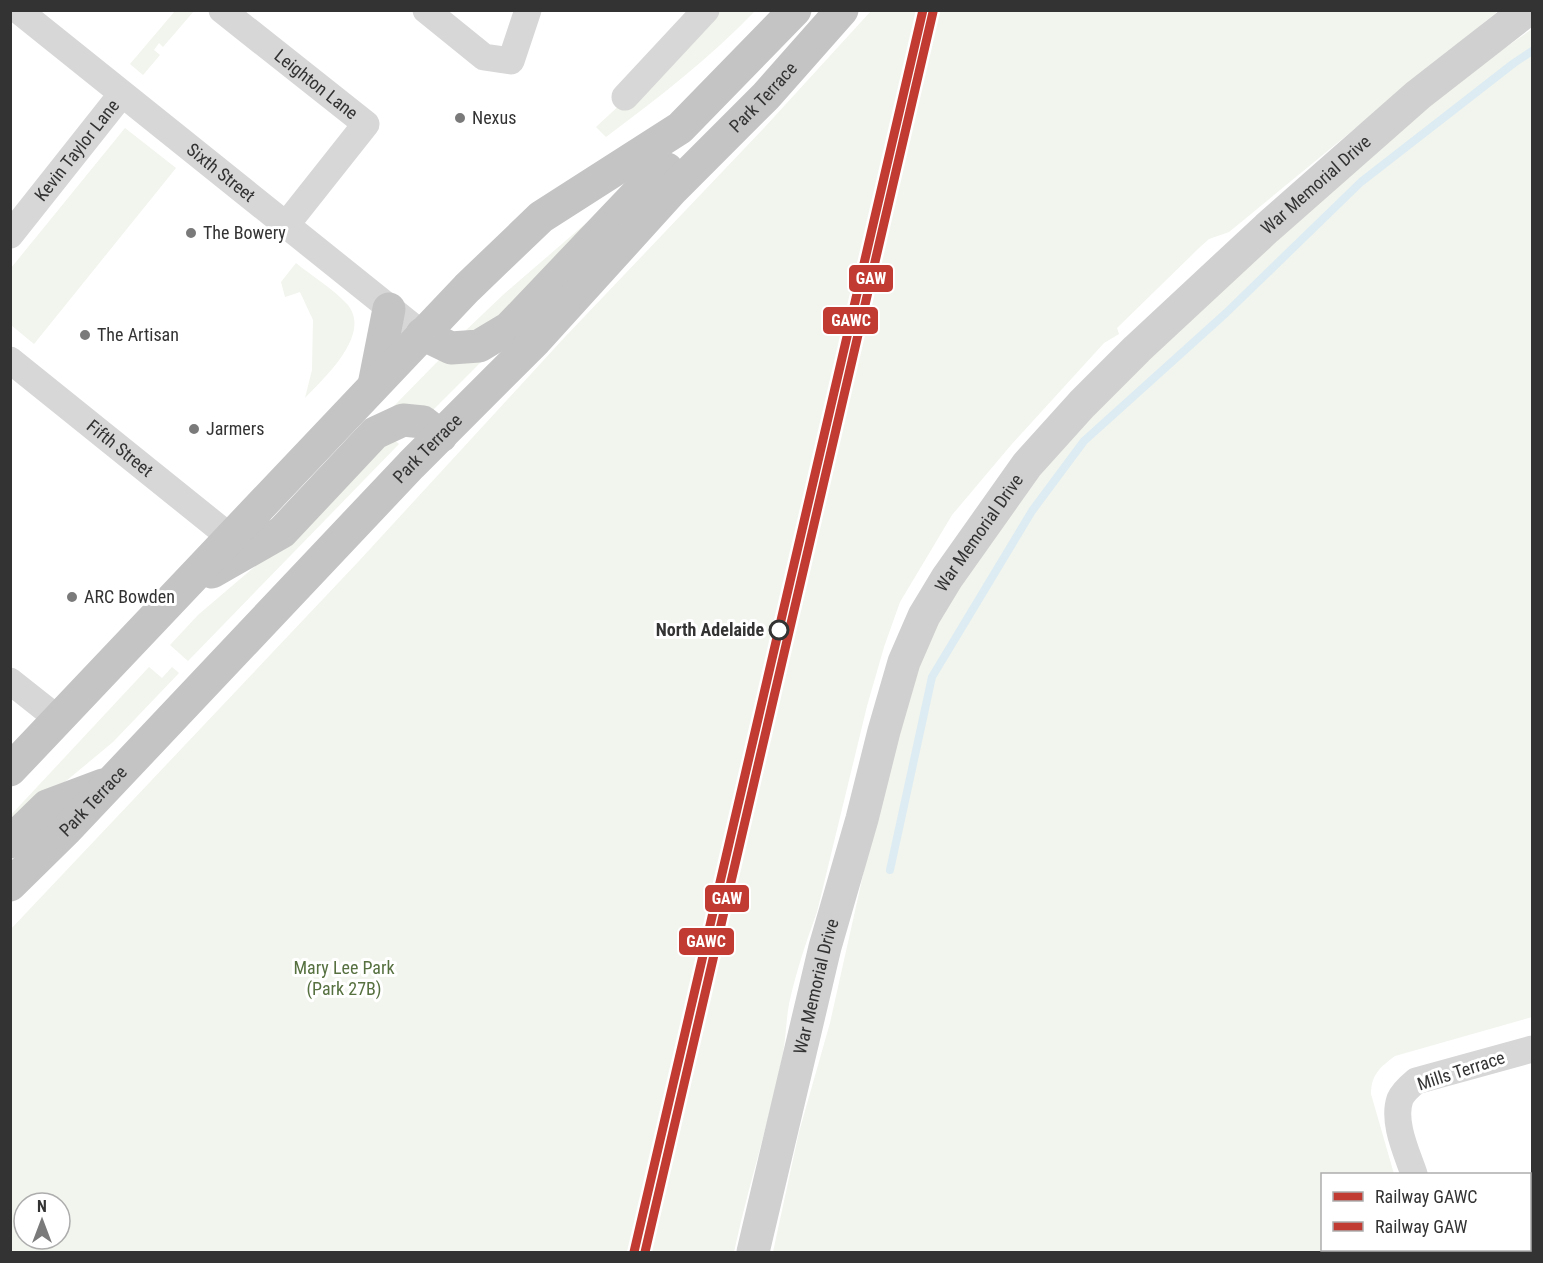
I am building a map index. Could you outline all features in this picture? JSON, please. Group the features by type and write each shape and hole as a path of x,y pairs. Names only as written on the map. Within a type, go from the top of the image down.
{"highway":[{"name":"Park Terrace","path":"10,885 67,829 441,436 536,340 673,189 766,96 842,10"},
{"name":"Park Terrace","path":"10,770 422,334 541,217 680,128 788,18"},
{"path":"422,334 451,348 460,348 479,346 510,328 653,177 726,136"},
{"path":"374,385 389,309"},
{"path":"181,589 282,532 375,433 403,420 423,422 441,436"},
{"path":"10,842 47,806 110,782"},
{"path":"10,904 26,888 67,829"}],"street":[{"name":"Sixth Street","path":"18,10 121,95 422,334"},
{"name":"Leighton Lane","path":"222,10 366,124 286,225"},
{"path":"426,10 484,57 512,62 528,10"},
{"path":"625,97 706,10"},
{"name":"War Memorial Drive","path":"753,1252 825,947 862,819 884,731 904,662 924,616 947,578 1027,465 1082,404 1137,349 1267,228 1418,95 1527,10"},
{"name":"Kevin Taylor Lane","path":"10,235 121,95"},
{"name":"Fifth Street","path":"10,360 230,537"},
{"path":"10,681 58,719"},
{"name":"Mills Terrace","path":"1414,1173 1398,1118 1400,1098 1407,1089 1416,1081 1533,1049"}],"green space":[{"path":"175,11 194,11 163,47 159,43 154,50 160,55 143,75 130,64"},
{"path":"721,11 755,11 702,61 606,137 596,127"},
{"name":"Mary Lee Park (Park 27B)","path":"871,11 1498,11 1229,232 1209,239 1200,247 1117,328 1119,334 1104,343 1011,445 952,515 900,602 884,647 867,706 817,912 801,957 792,992 778,1078 734,1252 11,1252 10,930 359,561 564,338 764,128"},
{"path":"1532,29 1532,1017 1395,1056 1377,1072 1371,1087 1394,1173 1321,1173 1321,1251 1417,1252 773,1252 799,1132 830,1023 878,808 916,672 936,622 1042,464 1138,364 1448,88"},
{"path":"125,128 176,168 34,344 11,325 11,268"},
{"path":"614,199 499,328 462,334 504,294"},
{"path":"296,263 347,304 353,316 354,329 343,355 305,398 312,370 313,320 300,292 285,297 281,282"},
{"path":"440,359 481,362 432,411 392,408"},
{"path":"392,438 399,444 188,661 170,645 198,615 293,534"},
{"path":"149,667 162,678 172,667 179,673 113,742 48,796 11,834 10,816"}],"waterway":[{"path":"890,870 932,677 1032,511 1084,441 1226,313 1361,182 1532,51"}],"rail line":[{"name":"GAWC","path":"634,1252 923,10"},
{"name":"GAW","path":"645,1252 933,12"}],"place":[{"name":"Nexus","path":"460,118"},
{"name":"The Bowery","path":"191,233"},
{"name":"The Artisan","path":"85,335"},
{"name":"Jarmers","path":"194,429"},
{"name":"ARC Bowden","path":"72,597"},
{"name":"North Adelaide","path":"779,630"}]}
